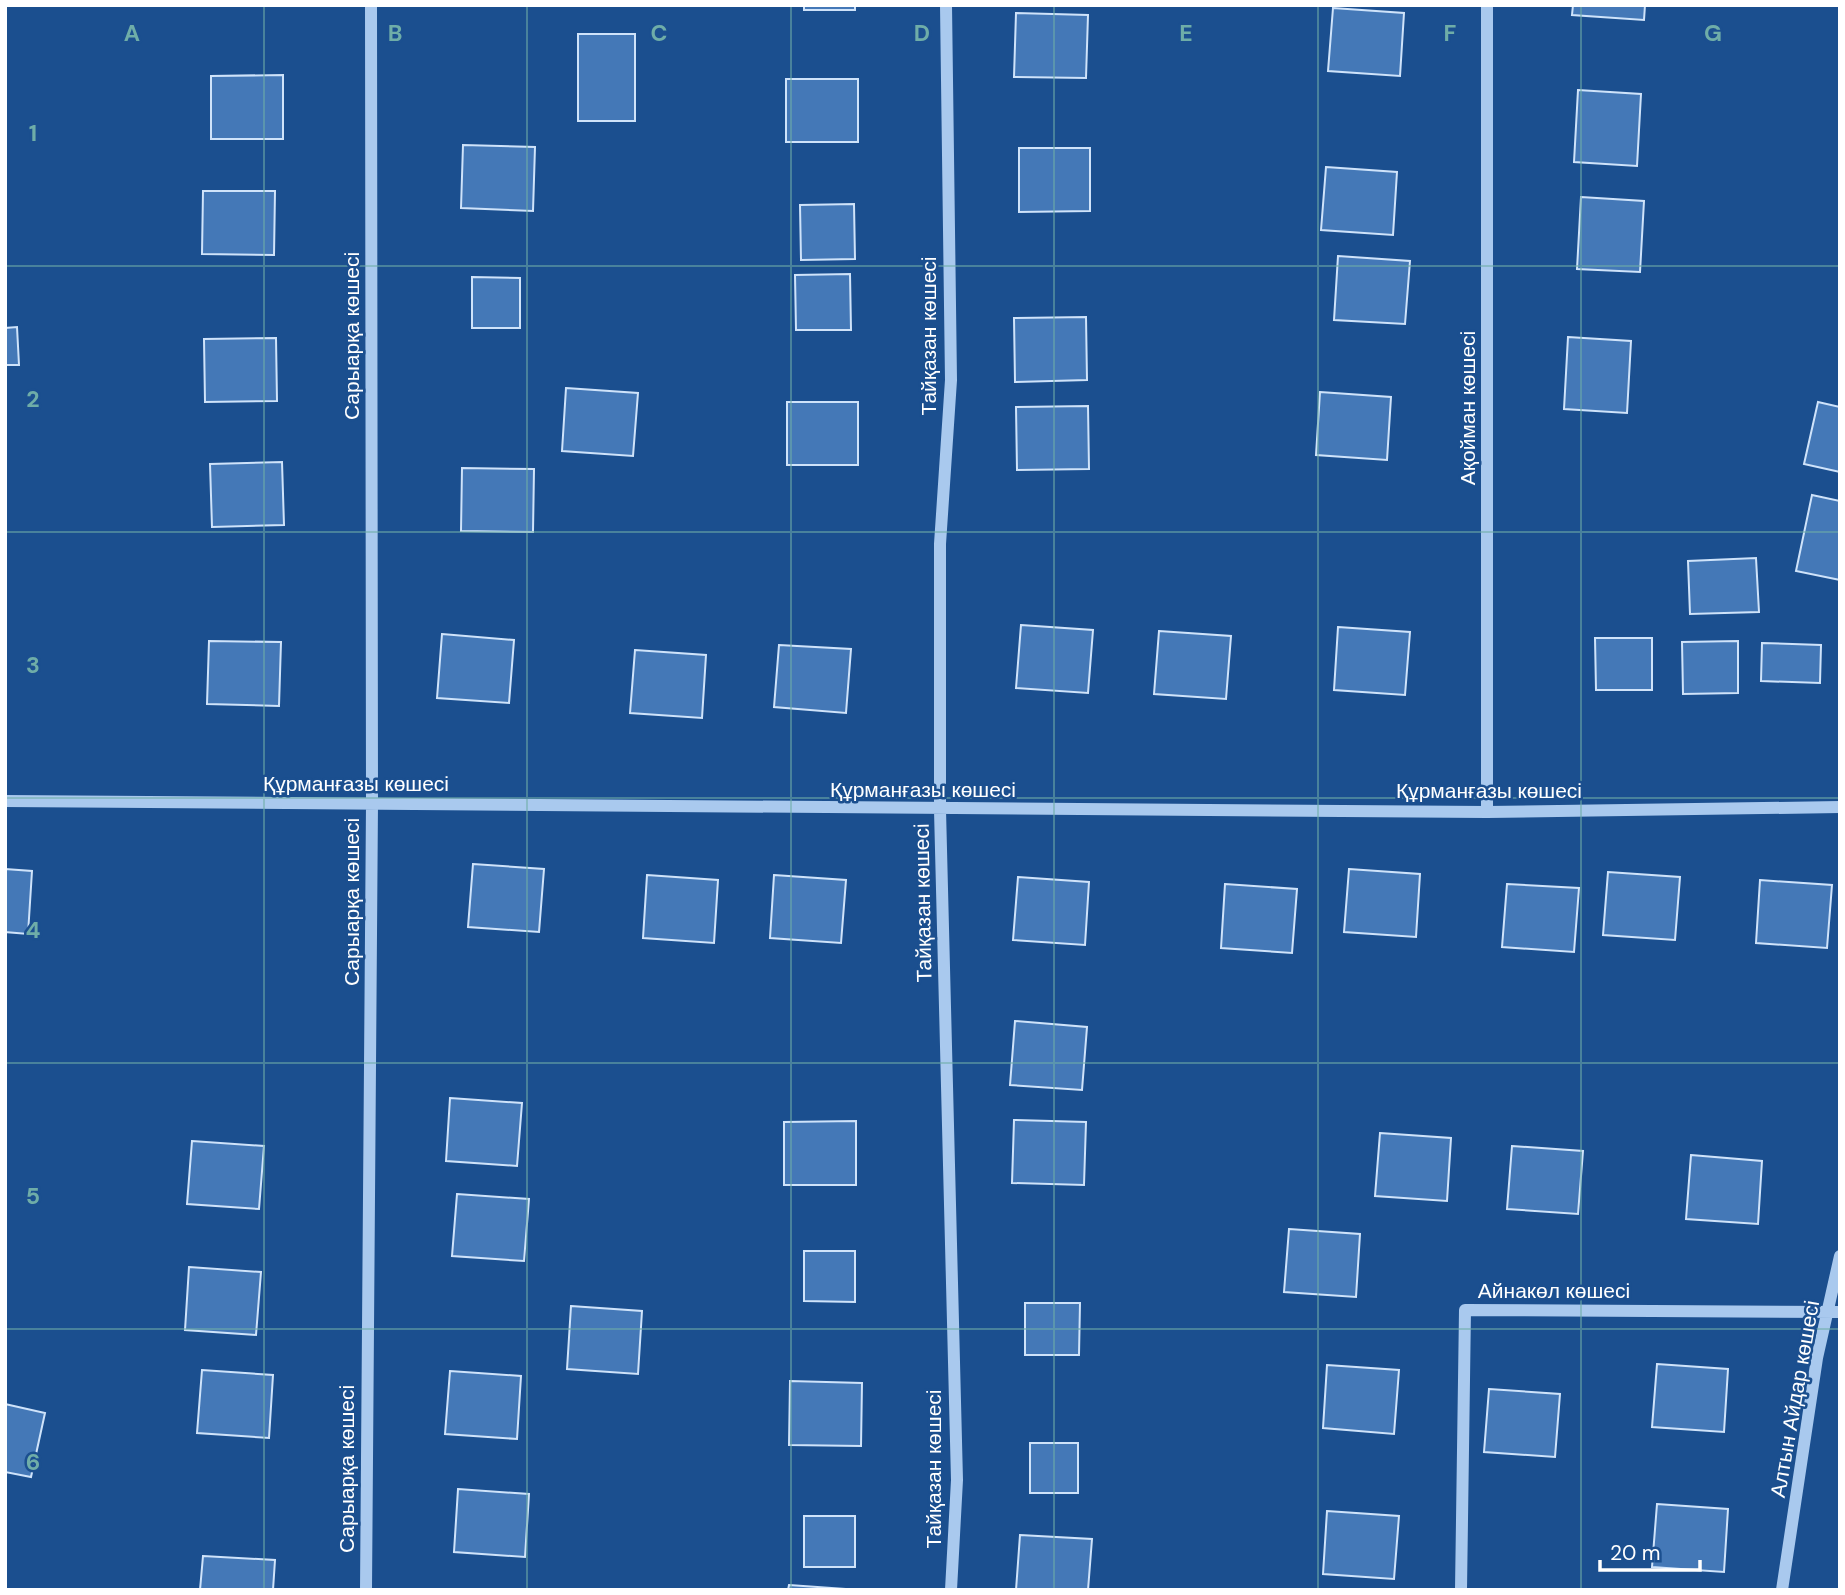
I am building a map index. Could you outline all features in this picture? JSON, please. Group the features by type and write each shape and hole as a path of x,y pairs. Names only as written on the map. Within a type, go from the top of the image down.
{"street":[{"name":"Сарыарқа көшесі","path":"366,1590 372,803 371,5"},
{"name":"Тайқазан көшесі","path":"946,5 951,380 940,544 940,810 957,1480 951,1590"},
{"name":"Ақойман көшесі","path":"1487,812 1488,5"},
{"name":"Құрманғазы көшесі","path":"5,801 1487,812 1840,807"},
{"name":"Алтын Айдар көшесі","path":"1782,1590 1817,1358 1835,1312 1840,1256"},
{"name":"Айнакөл көшесі","path":"1461,1590 1465,1310 1835,1312"}],"building":[{"path":"804,5 855,5 855,10 804,10"},
{"path":"1573,5 1645,5 1644,20 1572,15"},
{"path":"1333,8 1404,13 1400,76 1328,71"},
{"path":"1016,13 1088,15 1086,78 1014,77"},
{"path":"578,34 635,34 635,121 578,121"},
{"path":"283,75 283,139 211,139 211,76"},
{"path":"786,79 858,79 858,142 786,142"},
{"path":"1578,90 1641,94 1637,166 1574,162"},
{"path":"463,145 535,147 533,211 461,208"},
{"path":"1019,148 1090,148 1090,211 1019,212"},
{"path":"1326,167 1397,172 1393,235 1321,230"},
{"path":"203,191 275,191 274,255 202,254"},
{"path":"1581,197 1644,201 1640,272 1577,269"},
{"path":"854,204 855,259 801,260 800,205"},
{"path":"1338,256 1410,261 1405,324 1334,320"},
{"path":"850,274 851,330 796,330 795,275"},
{"path":"472,277 520,278 520,328 472,328"},
{"path":"1086,317 1087,380 1015,382 1014,318"},
{"path":"17,327 19,365 5,365 5,328"},
{"path":"1568,337 1631,341 1627,413 1564,409"},
{"path":"276,338 277,401 205,402 204,339"},
{"path":"566,388 638,393 633,456 562,451"},
{"path":"1320,392 1391,397 1387,460 1316,455"},
{"path":"787,402 858,402 858,465 787,465"},
{"path":"1818,402 1840,407 1840,472 1804,464"},
{"path":"1088,406 1089,469 1017,470 1016,407"},
{"path":"282,462 284,525 212,527 210,464"},
{"path":"462,468 534,469 533,532 461,531"},
{"path":"1812,495 1840,501 1840,580 1796,571"},
{"path":"1756,558 1759,612 1690,614 1688,561"},
{"path":"1021,625 1093,630 1088,693 1016,688"},
{"path":"1338,627 1410,632 1405,695 1334,690"},
{"path":"1159,631 1231,636 1226,699 1154,694"},
{"path":"442,634 514,640 509,703 437,698"},
{"path":"1595,638 1652,638 1652,690 1596,690"},
{"path":"209,641 281,642 279,706 207,704"},
{"path":"1738,641 1738,693 1683,694 1682,642"},
{"path":"1762,643 1821,645 1820,683 1761,681"},
{"path":"779,645 851,649 846,713 774,707"},
{"path":"635,650 706,655 702,718 630,713"},
{"path":"473,864 544,869 539,932 468,927"},
{"path":"5,869 32,871 28,934 5,932"},
{"path":"1349,869 1420,874 1416,937 1344,932"},
{"path":"1608,872 1680,877 1675,940 1603,935"},
{"path":"647,875 718,880 714,943 643,938"},
{"path":"774,875 846,880 841,943 770,938"},
{"path":"1018,877 1089,882 1085,945 1013,940"},
{"path":"1760,880 1832,885 1827,948 1756,943"},
{"path":"1225,884 1297,889 1292,953 1221,948"},
{"path":"1507,884 1579,888 1574,952 1502,947"},
{"path":"1015,1021 1087,1027 1082,1090 1010,1085"},
{"path":"450,1098 522,1103 517,1166 446,1161"},
{"path":"1014,1120 1086,1122 1084,1185 1012,1183"},
{"path":"856,1121 856,1185 784,1185 784,1122"},
{"path":"1380,1133 1451,1138 1447,1201 1375,1196"},
{"path":"192,1141 264,1146 259,1209 187,1204"},
{"path":"1512,1146 1583,1151 1578,1214 1507,1209"},
{"path":"1691,1155 1762,1161 1758,1224 1686,1219"},
{"path":"457,1194 529,1199 524,1261 452,1256"},
{"path":"1289,1229 1360,1234 1356,1297 1284,1292"},
{"path":"804,1251 855,1251 855,1302 804,1301"},
{"path":"189,1267 261,1272 256,1335 185,1330"},
{"path":"1025,1303 1080,1303 1079,1355 1025,1355"},
{"path":"571,1306 642,1311 638,1374 567,1369"},
{"path":"1657,1364 1728,1369 1724,1432 1652,1427"},
{"path":"1327,1365 1399,1370 1394,1434 1323,1428"},
{"path":"202,1370 273,1375 269,1438 197,1433"},
{"path":"450,1371 521,1376 517,1439 445,1434"},
{"path":"790,1381 862,1383 861,1446 789,1445"},
{"path":"1489,1389 1560,1394 1555,1457 1484,1452"},
{"path":"5,1404 45,1413 31,1477 5,1472"},
{"path":"1030,1443 1078,1443 1078,1493 1030,1493"},
{"path":"458,1489 529,1494 525,1557 454,1552"},
{"path":"1657,1504 1728,1509 1724,1572 1652,1567"},
{"path":"1327,1511 1399,1516 1394,1579 1323,1574"},
{"path":"804,1516 855,1516 855,1567 804,1567"},
{"path":"1020,1535 1092,1539 1088,1590 1016,1590"},
{"path":"203,1556 275,1560 273,1590 200,1590"},
{"path":"789,1585 860,1590 788,1590"}]}
